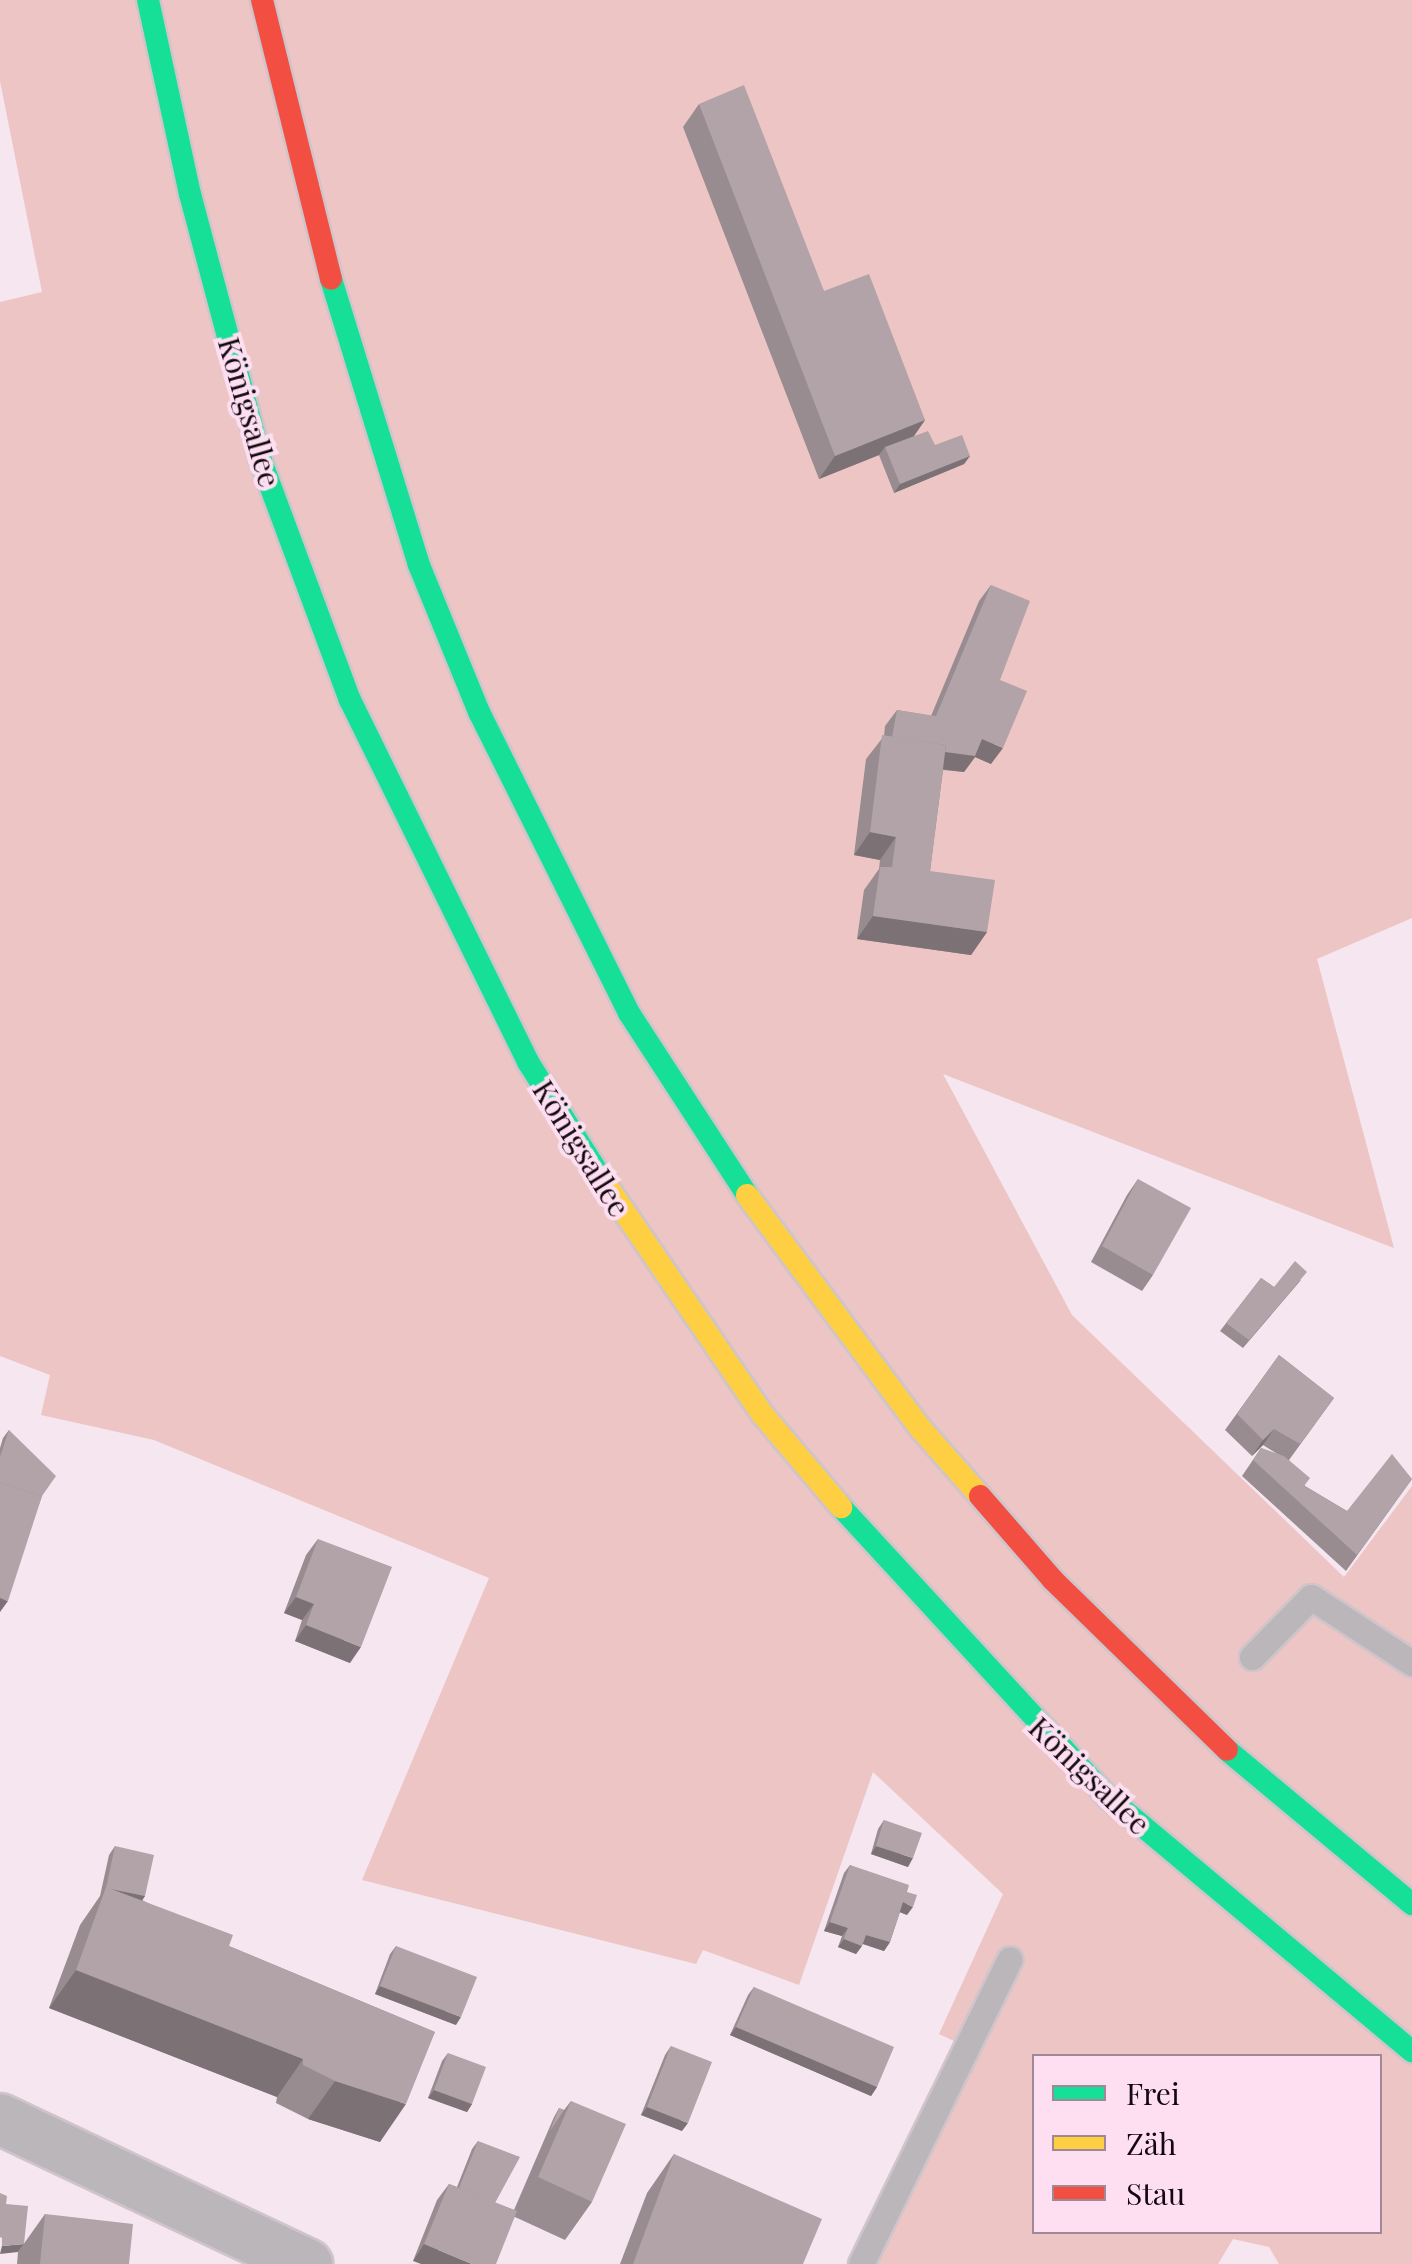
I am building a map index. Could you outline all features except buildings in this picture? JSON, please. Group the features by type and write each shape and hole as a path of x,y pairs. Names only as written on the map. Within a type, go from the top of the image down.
{"main road":[{"name":"Königsallee","path":"148,0 190,194 261,461 350,700 528,1062 641,1241 763,1415 902,1580 1109,1798 1412,2052"},
{"path":"262,0 312,216 418,565 479,712 629,1013 768,1227 921,1428 1052,1580 1194,1722 1412,1904"}],"street":[{"path":"0,2119 307,2264"}],"lane":[{"path":"1252,1657 1311,1596 1412,1664"},
{"path":"861,2264 1010,1959"}],"shaded area":[{"path":"0,0 1412,0 1412,918 1317,959 1394,1248 943,1074 1072,1315 1344,1577 1412,1486 1412,2264 1279,2264 1269,2247 1233,2239 1218,2264 855,2264 954,2041 939,2034 1003,1894 873,1772 799,1985 703,1950 696,1964 362,1880 489,1578 154,1440 41,1415 50,1375 0,1356 0,302 42,292 0,81"}],"traffic: fast":[{"path":"148,0 190,194 261,461 350,700 528,1062 604,1182"},
{"path":"331,279 419,565 479,712 629,1013 747,1195"},
{"path":"841,1507 1109,1798 1412,2051"},
{"path":"1227,1750 1412,1904"}],"traffic: slow":[{"path":"604,1182 763,1415 841,1507"},
{"path":"747,1195 921,1429 980,1496"}],"traffic: jam":[{"path":"262,0 331,279"},
{"path":"980,1496 1053,1580 1227,1750"}]}
